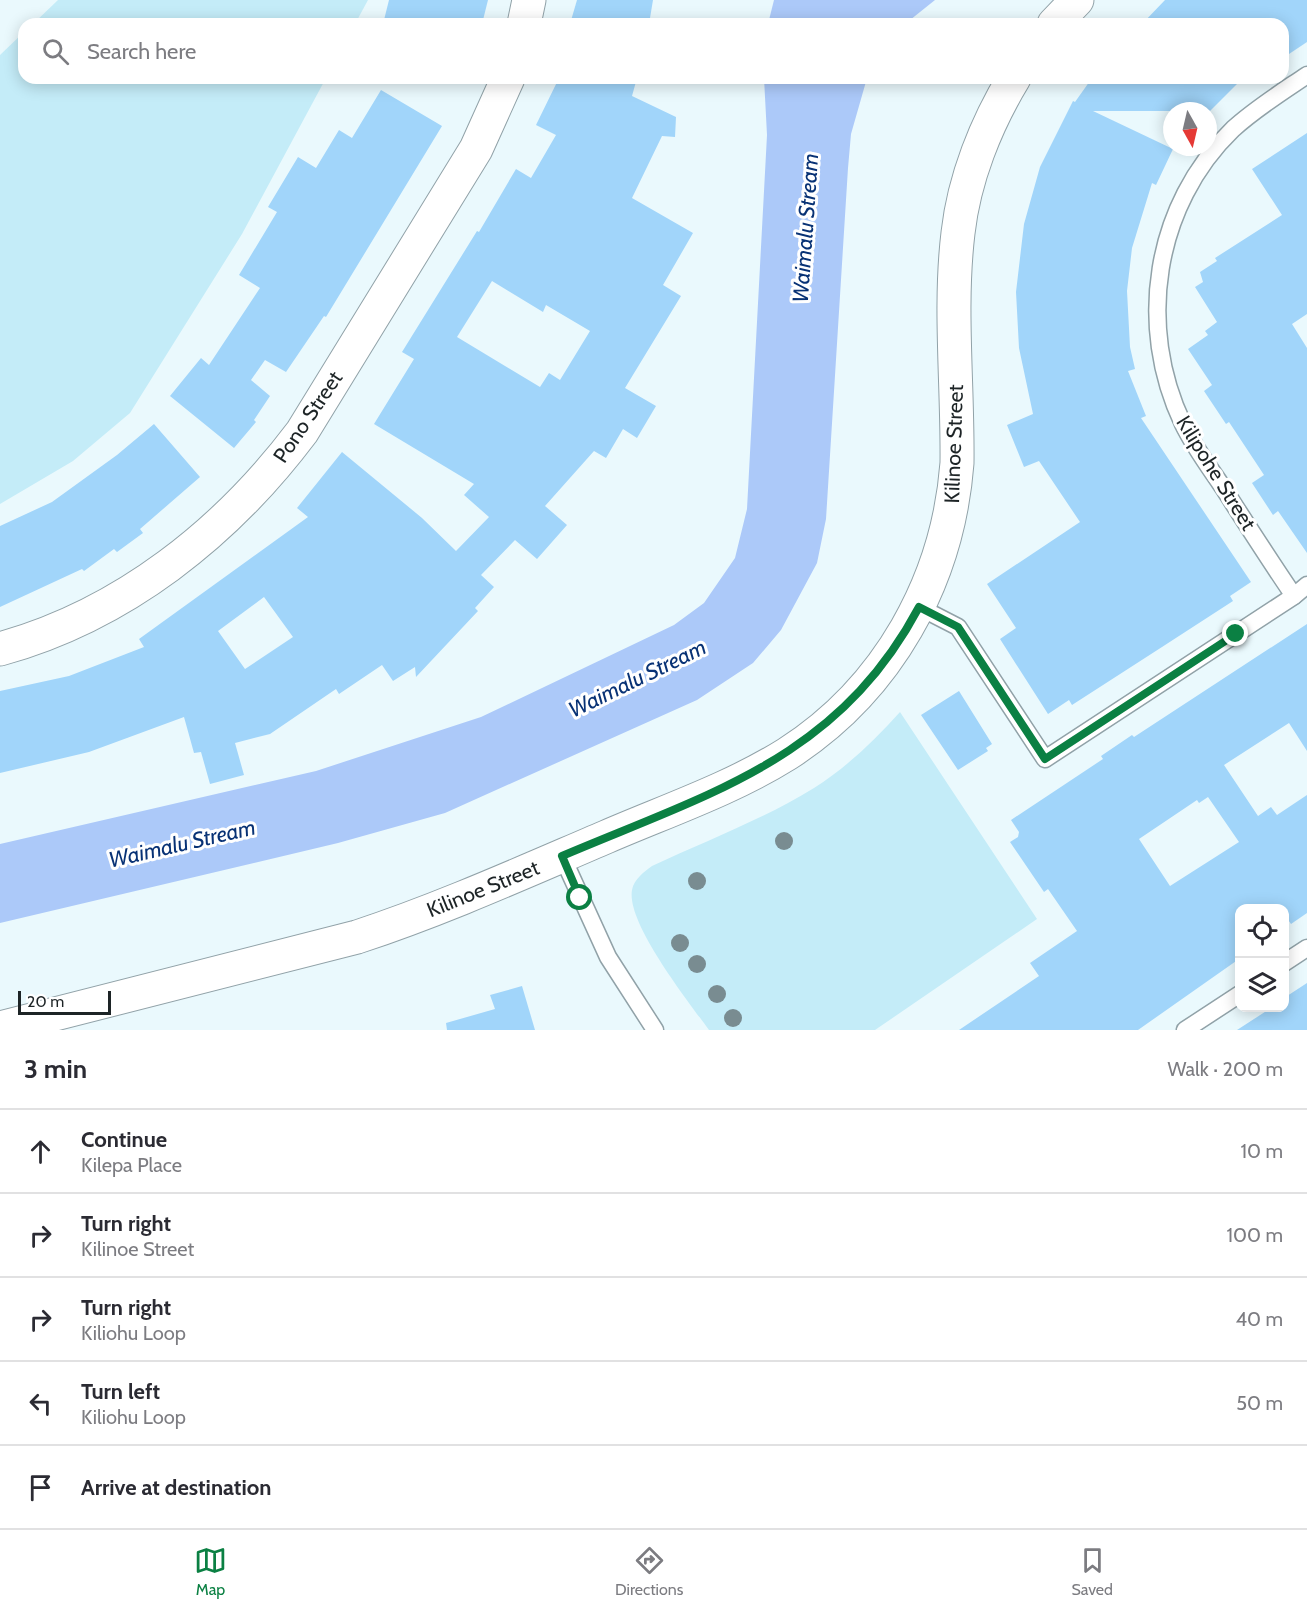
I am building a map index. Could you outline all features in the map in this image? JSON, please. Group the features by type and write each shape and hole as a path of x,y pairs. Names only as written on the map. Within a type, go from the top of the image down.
{"street":[{"path":"525,18 529,0"},
{"path":"1060,18 1077,0"},
{"name":"Pono Street","path":"0,649 70,624 114,602 149,580 218,527 278,464 302,432 476,149 505,84"},
{"name":"Kilinoe Street","path":"0,1028 357,937 422,914 716,790 787,754 848,705 873,678 892,652 919,607 943,546 954,494 958,417 955,268 958,232 975,161 986,130 1011,84"}],"lane":[{"name":"Kilipohe Street","path":"1294,596 1183,425 1166,376 1156,315 1158,277 1165,242 1192,181 1233,130 1260,106 1307,75"},
{"path":"919,607 958,627 1045,759 1294,596 1307,585"},
{"path":"562,856 609,957 655,1030"},
{"path":"1289,960 1307,948"},
{"path":"1185,1030 1235,997"}],"shaded area":[{"path":"58,0 368,0 358,18 39,18"},
{"path":"18,38 18,84 323,84 242,234 130,413 73,461 0,504 0,55"},
{"path":"900,712 1037,919 875,1030 709,1030 648,941 633,904 632,890 635,882 652,866 755,820 814,788 860,753"}],"water":[{"path":"774,0 935,0 912,18 770,18"},
{"name":"Waimalu Stream","path":"764,84 865,84 851,134 826,519 817,563 781,630 753,663 697,700 445,813 338,843 0,923 0,844 316,771 481,717 674,625 704,603 735,558 747,509 767,135"}],"building":[{"path":"389,0 488,0 484,18 384,18"},
{"path":"577,0 653,0 650,18 572,18"},
{"path":"1165,0 1307,0 1307,42 1289,54 1289,18 1148,18"},
{"path":"556,84 635,84 632,96 676,117 675,137 662,136 632,198 693,233 663,285 681,296 625,388 656,406 637,438 623,429 606,458 594,451 545,506 567,525 537,559 515,540 481,575 494,587 475,608 478,611 416,677 415,667 393,681 382,665 339,694 336,689 270,734 235,743 244,775 210,784 201,752 194,753 184,717 89,752 0,773 0,691 69,676 144,647 139,639 308,517 297,508 342,452 422,518 456,551 489,517 464,495 474,484 374,424 414,359 402,352 477,231 479,232 516,169 531,178 556,135 536,125","holes":["492,281 543,312 546,305 590,331 560,380 549,373 540,387 457,337","264,597 293,637 245,669 218,631"]},
{"path":"1088,84 1237,84 1217,104 1217,102 1163,102 1163,111 1093,111 1163,144 1163,156 1170,156 1156,185 1152,183 1132,248 1127,291 1130,347 1135,369 1128,371 1146,416 1141,418 1251,582 1230,596 1233,601 1072,705 1069,700 1048,714 1000,639 1016,628 987,584 1080,522 1039,461 1024,467 1007,425 1033,414 1019,348 1016,292 1024,224 1040,167 1073,101 1075,102"},
{"path":"381,90 442,126 326,317 324,316 286,372 265,360 251,380 270,396 254,420 256,422 234,448 170,396 201,358 209,365 260,288 239,275 277,212 268,207 298,157 316,168 339,130 352,138"},
{"path":"1307,133 1307,314 1292,324 1307,348 1307,553 1278,511 1273,515 1252,483 1264,475 1229,422 1226,424 1204,391 1212,385 1188,349 1208,335 1205,331 1217,322 1195,287 1203,282 1200,272 1217,261 1215,258 1282,215 1252,169"},
{"path":"154,424 200,477 140,529 143,533 117,552 114,549 84,571 82,569 0,607 0,526 52,502 117,455"},
{"path":"1307,624 1307,751 1289,723 1224,765 1258,816 1271,807 1277,815 1307,795 1307,913 1291,924 1289,904 1235,904 1235,962 1138,1030 959,1030 1039,976 1030,963 1077,931 1048,889 1044,892 1010,842 1018,837 1019,832 1011,820 1103,759 1101,756 1132,735 1134,737","holes":["1208,797 1239,842 1170,886 1139,839 1197,800 1199,803"]},
{"path":"959,691 992,744 986,748 988,751 958,770 921,715"},
{"path":"1307,983 1307,1030 1237,1030 1265,1012 1289,1012 1289,995"},
{"path":"522,986 535,1030 447,1030 446,1023 495,1009 490,995"}],"route":[{"path":"580,898 562,856 716,790 787,754 848,705 873,678 908,628 919,607 958,627 1045,759 1236,634"}]}
